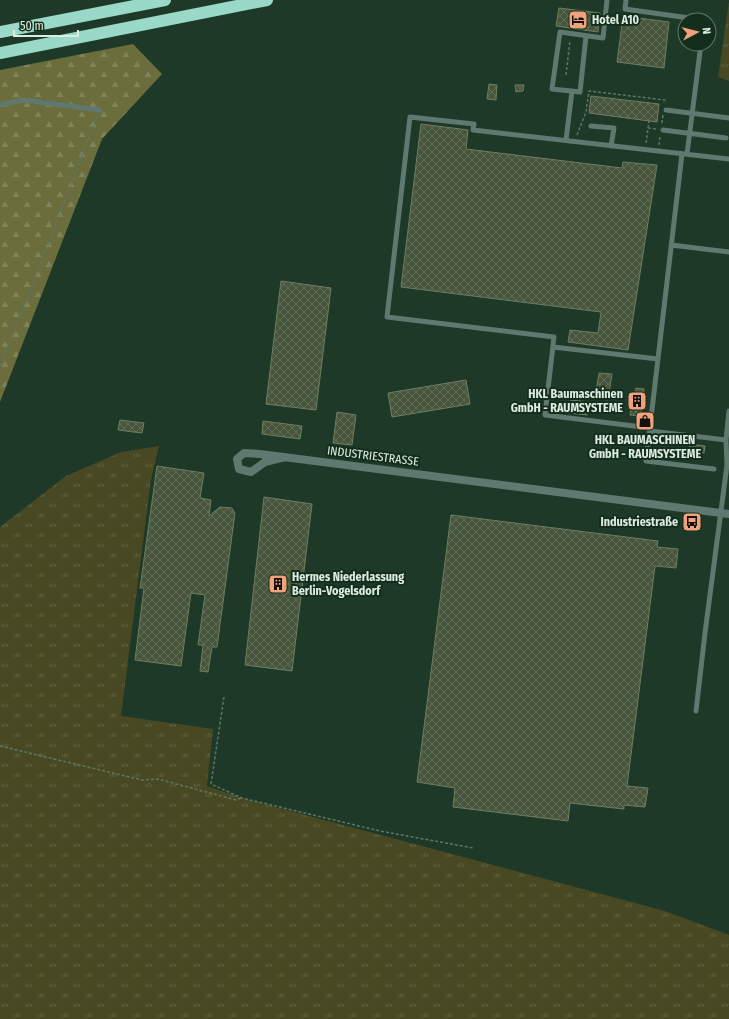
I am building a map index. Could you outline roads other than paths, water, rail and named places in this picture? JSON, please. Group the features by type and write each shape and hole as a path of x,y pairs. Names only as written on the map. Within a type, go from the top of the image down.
{"highway":[{"path":"0,32 165,0"},
{"path":"0,53 267,0"}],"street":[{"name":"INDUSTRIESTRASSE","path":"285,457 265,462 251,472 239,469 237,459 244,453 285,457 725,514"}],"lane":[{"path":"586,36 580,92 552,89 560,32 603,38 607,0"},
{"path":"626,0 625,9 677,16"},
{"path":"700,52 690,133 684,154 671,245 646,461 714,469"},
{"path":"566,140 572,92"},
{"path":"0,105 23,100 100,110"},
{"path":"665,109 729,118"},
{"path":"726,440 545,415 554,337 387,317 410,117 474,124 473,130 729,159"},
{"path":"591,126 614,128 611,146"},
{"path":"662,130 726,138"},
{"path":"671,245 729,252"},
{"path":"553,347 658,359"},
{"path":"696,711 698,686 725,514 726,476 728,463 726,440 729,411"}],"place":[{"name":"Hotel A10","path":"578,20"},
{"name":"HKL Baumaschinen GmbH - RAUMSYSTEME","path":"637,401"},
{"name":"HKL BAUMASCHINEN GmbH - RAUMSYSTEME","path":"645,421"},
{"name":"Industriestraße","path":"692,522"},
{"name":"Hermes Niederlassung Berlin-Vogelsdorf","path":"278,584"}]}
